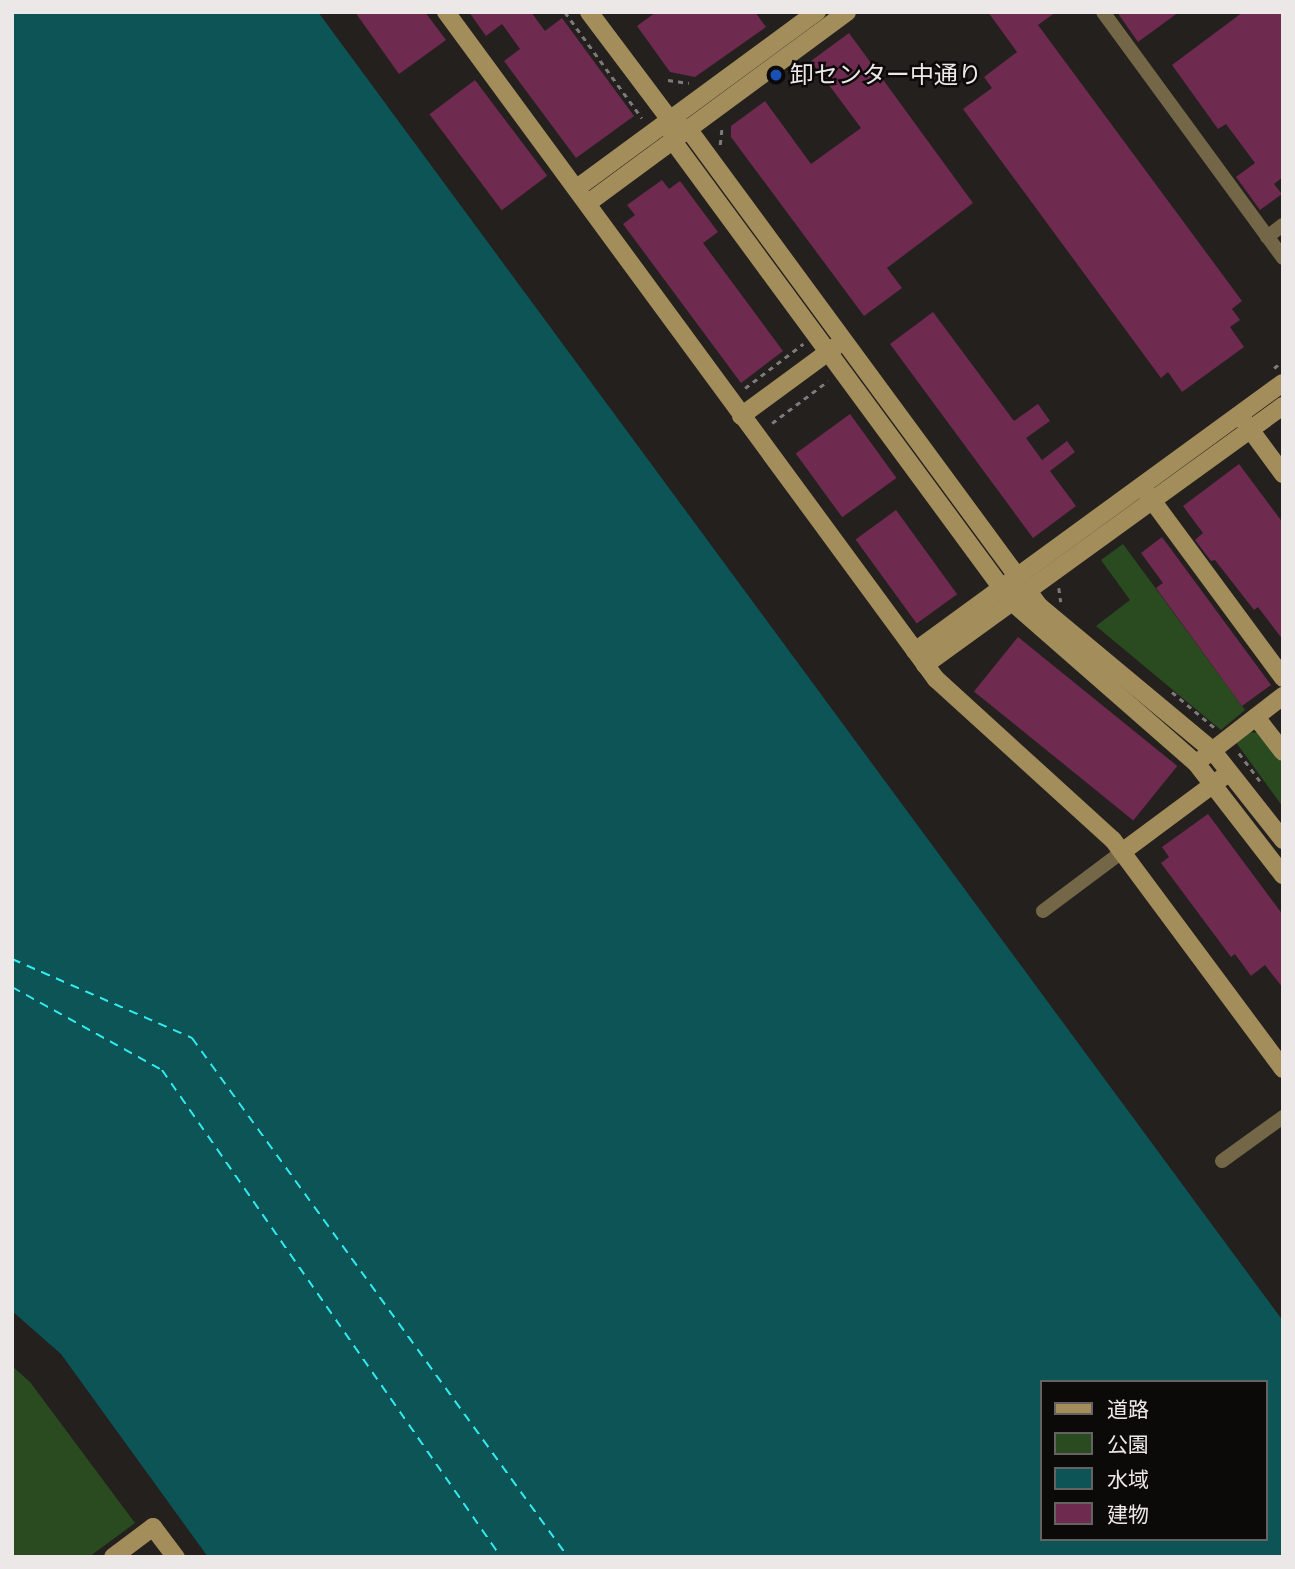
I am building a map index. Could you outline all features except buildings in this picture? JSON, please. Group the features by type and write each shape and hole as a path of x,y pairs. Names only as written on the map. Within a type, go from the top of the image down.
{"street":[{"path":"446,12 920,658 1122,852 1283,1069"},
{"path":"589,12 670,120 689,130 1049,616 1212,750 1232,771 1283,840"},
{"path":"577,188 817,12"},
{"path":"588,203 847,12"},
{"path":"1103,12 1283,258"},
{"path":"670,120 673,141 1007,596 1196,763 1283,875"},
{"path":"1267,237 1283,225"},
{"path":"741,416 844,340"},
{"path":"1245,422 1277,376"},
{"path":"920,658 1245,422 1283,406"},
{"path":"1245,422 1283,474"},
{"path":"1148,494 1283,678"},
{"path":"1196,763 1283,696"},
{"path":"1256,717 1283,752"},
{"path":"1044,911 1232,771"},
{"path":"1222,1161 1283,1117"},
{"path":"113,1557 153,1527 176,1557"}],"path":[{"path":"565,12 643,122"},
{"path":"720,150 723,119"},
{"path":"745,388 803,345 801,336"},
{"path":"1277,376 1283,361"},
{"path":"772,423 829,380 836,384"},
{"path":"1070,580 1059,588 1060,601 1070,610"},
{"path":"1165,687 1228,738 1267,791"}],"green space":[{"path":"1123,544 1245,710 1221,730 1096,626 1130,600 1101,560"},
{"path":"1247,732 1260,733 1283,764 1283,807 1235,741"},
{"path":"12,1366 30,1382 135,1523 89,1557 12,1557"}],"water":[{"path":"12,12 318,12 1283,1321 1283,1557 208,1557 61,1354 12,1311"}],"ferry route":[{"path":"12,959 192,1038 568,1557"},
{"path":"12,987 162,1070 501,1557"}],"place":[{"name":"卸センター中通り","path":"776,75"}]}
